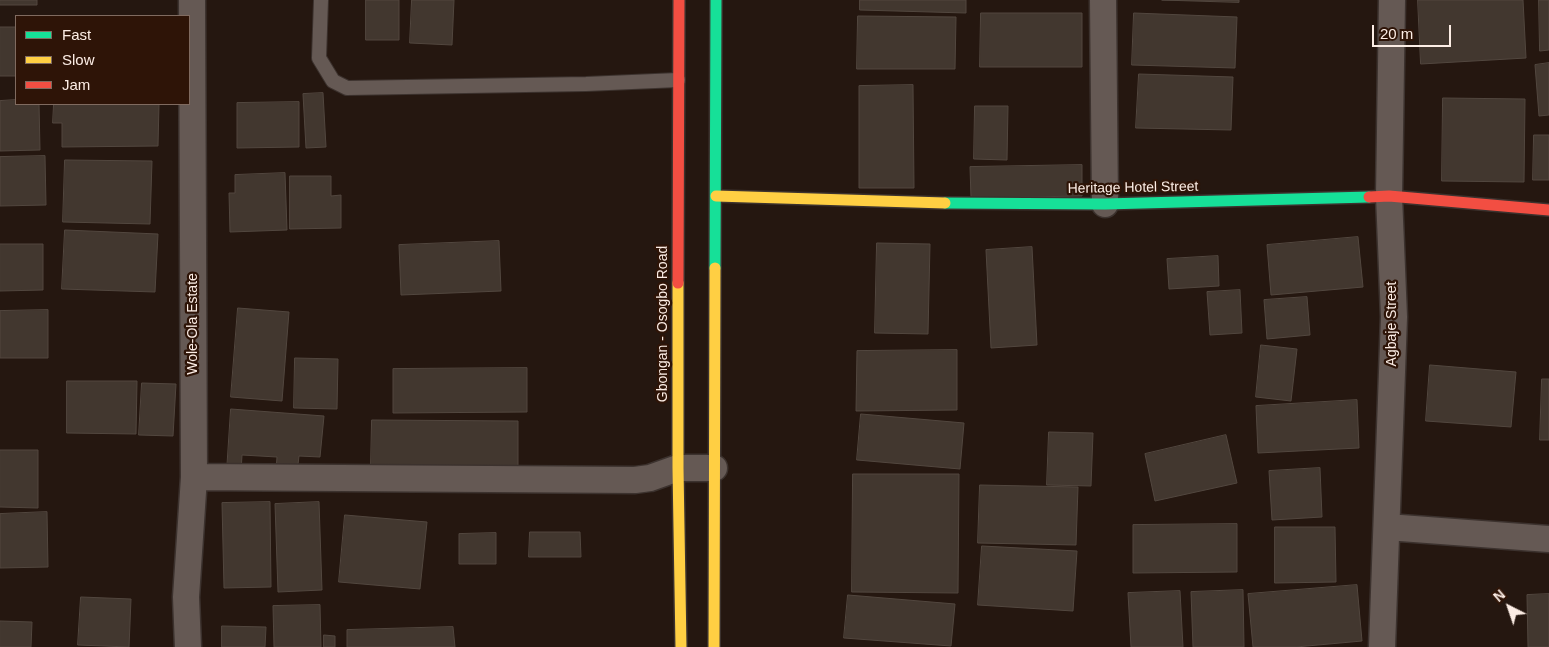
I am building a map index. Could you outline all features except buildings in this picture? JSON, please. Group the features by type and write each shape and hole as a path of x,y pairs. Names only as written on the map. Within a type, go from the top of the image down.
{"main road":[{"name":"Gbongan - Osogbo Road","path":"679,0 678,468 681,647"},
{"path":"714,647 716,0"},
{"name":"Heritage Hotel Street","path":"716,196 916,203 1105,204 1389,196 1549,210"}],"street":[{"name":"Wole-Ola Estate","path":"188,647 186,597 194,477 192,0"},
{"path":"1103,0 1105,204"},
{"name":"Agbaje Street","path":"1382,647 1394,317 1389,196 1392,0"},
{"path":"194,477 635,480 650,478 678,468 714,468"},
{"path":"1387,526 1549,540"}],"lane":[{"path":"321,0 319,58 333,81 347,88 586,84 678,80"}],"traffic: fast":[{"path":"715,268 716,0"},
{"path":"945,203 1105,204 1369,197"}],"traffic: slow":[{"path":"716,196 945,203"},
{"path":"714,647 715,268"},
{"path":"678,283 678,468 681,647"}],"traffic: jam":[{"path":"678,283 679,0"},
{"path":"1369,197 1389,196 1549,210"}]}
